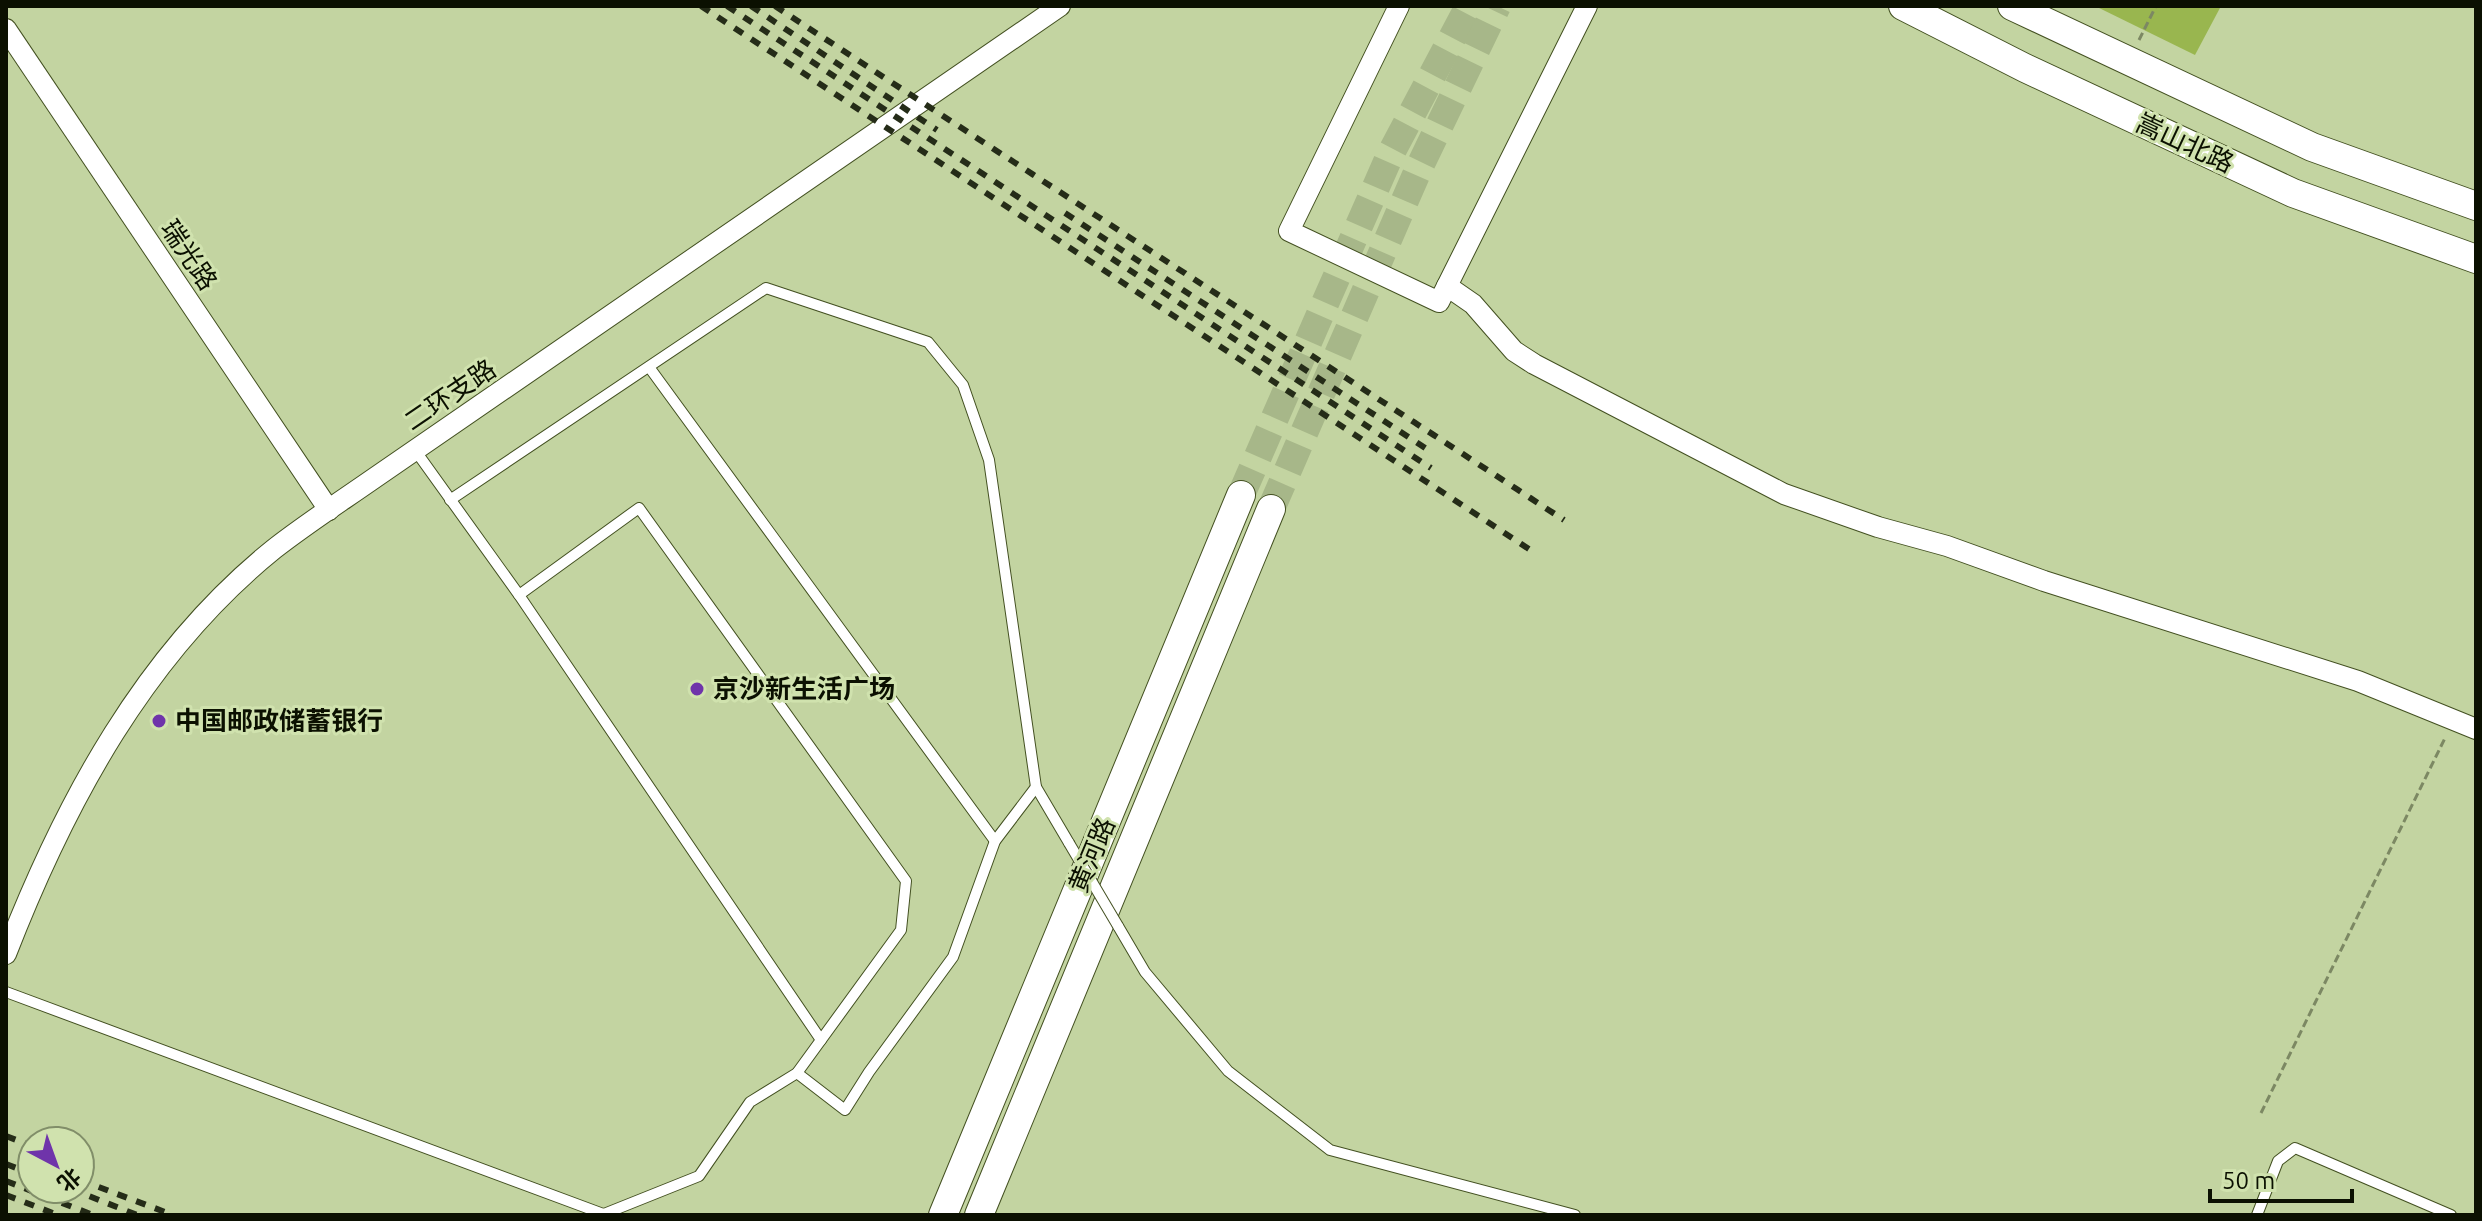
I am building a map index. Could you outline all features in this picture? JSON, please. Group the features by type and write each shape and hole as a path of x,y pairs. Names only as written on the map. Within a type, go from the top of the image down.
{"main road":[{"name":"嵩山北路","path":"1903,6 2025,68 2293,193 2476,259"},
{"name":"嵩山北路","path":"2012,6 2312,147 2476,206"},
{"name":"黄河路","path":"943,1215 1241,495"},
{"name":"黄河路","path":"979,1215 1271,509"}],"street":[{"name":"二环支路","path":"6,954 31,888 96,762 158,667 214,606 273,550 1060,6"},
{"path":"1399,6 1289,231 1439,302 1587,6"},
{"name":"瑞光路","path":"6,29 329,510"},
{"path":"1447,286 1473,304 1514,351 1534,364 1784,494 2358,681 2476,729"}],"lane":[{"path":"450,500 766,288 928,342 963,385 989,460 1036,787 1145,972 1228,1071 1330,1150 1575,1215"},
{"path":"649,367 995,841"},
{"path":"415,450 519,595 821,1040"},
{"path":"6,992 605,1214 699,1176 750,1102 797,1073 901,930 906,881 639,508 519,595"},
{"path":"797,1073 845,1110 953,957 995,841 1036,787"},
{"path":"2257,1215 2278,1161 2295,1148 2451,1215"}],"path":[{"path":"2128,62 2156,6"},
{"path":"2261,1113 2454,720"}],"green space":[{"path":"2095,6 2221,6 2195,55"}],"tunnel":[{"path":"1241,495 1390,155 1469,6"},
{"path":"1271,509 1419,168 1497,6"}],"railway":[{"path":"701,6 1532,551"},
{"path":"727,6 1431,468"},
{"path":"751,6 937,130"},
{"path":"775,6 1564,520"},
{"path":"1065,213 1433,453"},
{"path":"6,1136 16,1140"},
{"path":"6,1164 16,1168"},
{"path":"6,1181 93,1215"},
{"path":"96,1186 173,1215"},
{"path":"6,1195 58,1215"},
{"path":"96,1199 137,1215"}],"place":[{"name":"京沙新生活广场","path":"697,689"},
{"name":"中国邮政储蓄银行","path":"159,721"}]}
